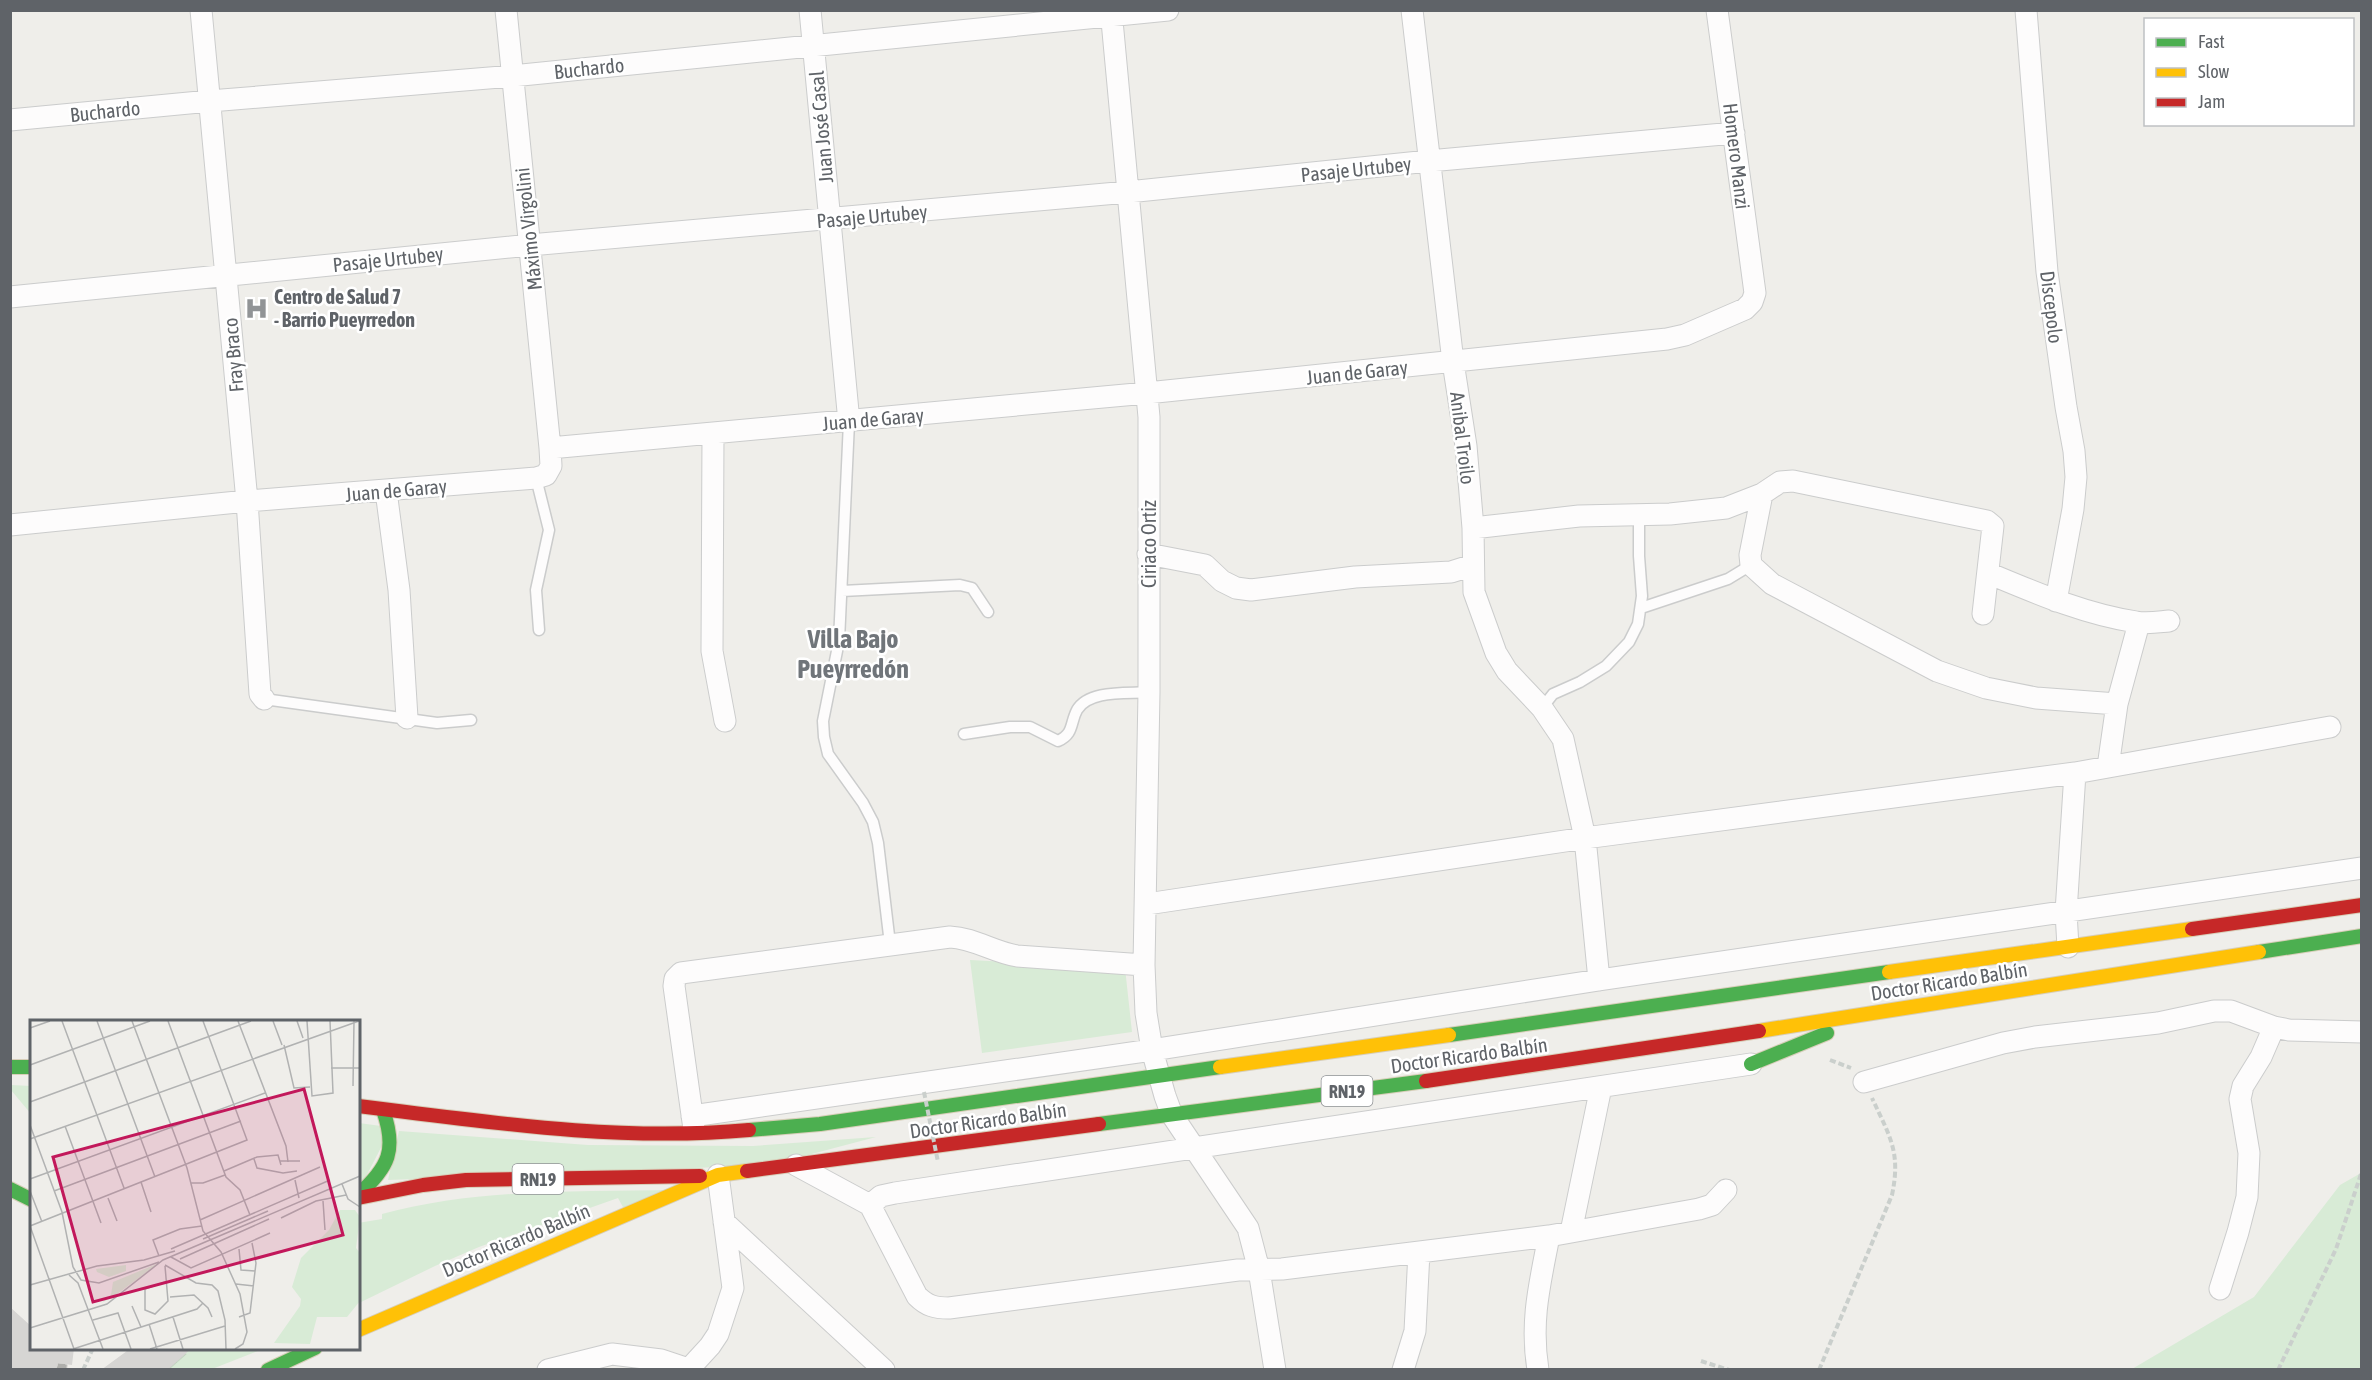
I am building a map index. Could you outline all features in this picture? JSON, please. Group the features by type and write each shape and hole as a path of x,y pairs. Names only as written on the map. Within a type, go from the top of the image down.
{"main road":[{"name":"Doctor Ricardo Balbín","path":"360,1106 551,1130 820,1124 1161,1078 2361,905"},
{"name":"Doctor Ricardo Balbín","path":"360,1329 718,1175 1494,1072 2361,936"},
{"path":"1751,1064 1879,1011"},
{"path":"10,1067 30,1067"},
{"path":"360,1194 378,1176 392,1147 392,1137 383,1110"},
{"name":"RN19","path":"360,1196 466,1180 718,1175"},
{"path":"10,1189 30,1199"},
{"path":"268,1370 311,1350"}],"street":[{"name":"Fray Braco","path":"201,10 247,501 260,694 264,699"},
{"name":"Máximo Virgolini","path":"506,10 550,448"},
{"name":"Juan José Casal","path":"810,10 849,422"},
{"name":"Buchardo","path":"10,120 512,76 1112,13 1168,10"},
{"name":"Anibal Troilo","path":"1412,10 1453,362 1466,446 1473,528 1474,592 1496,653 1507,671 1542,708 1563,739 1585,838 1599,980"},
{"name":"Homero Manzi","path":"1717,10 1755,293 1752,302"},
{"name":"Discepolo","path":"2026,10 2047,272 2076,477 2073,509 2056,601"},
{"name":"Ciriaco Ortiz","path":"1112,13 1149,417 1149,692 1147,904 1144,965 1146,1013 1152,1050 1164,1096 1172,1114 1248,1228 1259,1270 1275,1370"},
{"name":"Pasaje Urtubey","path":"10,297 530,244 829,220 1734,133"},
{"name":"Juan de Garay","path":"550,448 713,435 1147,393 1667,339 1685,335 1745,309 1752,302"},
{"path":"713,435 712,651 725,721"},
{"path":"536,478 546,475 551,466 550,448"},
{"name":"Juan de Garay","path":"10,525 247,501 536,478"},
{"path":"1473,528 1579,516 1639,515 1726,508 1762,494 1780,482 1793,481 1987,520 1993,526 1983,614"},
{"path":"386,491 399,591 406,718"},
{"path":"1762,494 1750,555 1751,566 1772,584 1936,670 1986,688 2037,698 2117,704"},
{"path":"1148,554 1205,565 1222,581 1236,588 1251,590 1355,577 1451,572 1473,565"},
{"path":"1988,573 2056,601 2139,623 2169,621"},
{"path":"2108,767 2117,704 2139,623"},
{"path":"1147,904 1585,838 2075,773 2330,727"},
{"path":"2068,947 2066,912 2075,773"},
{"path":"1144,965 1017,956 1001,953 965,938 950,937 681,973 675,979 674,986 693,1126 1152,1050 1599,980 2361,868"},
{"path":"1864,1082 2035,1037 2158,1023 2214,1011 2243,1014 2274,1027 2289,1030 2361,1032"},
{"path":"2220,1289 2247,1197 2249,1153 2240,1099 2243,1086 2261,1057 2274,1027"},
{"path":"870,1205 881,1196 895,1193 1751,1064"},
{"path":"1571,1232 1601,1087"},
{"path":"796,1165 870,1205 917,1296 923,1303 934,1308 949,1308 1238,1270 1259,1270 1549,1236 1699,1209 1712,1205 1726,1190"},
{"path":"549,1370 612,1354 661,1360 688,1369 710,1346 718,1334 733,1288 718,1175"},
{"path":"724,1222 884,1370"},
{"path":"1538,1370 1534,1317 1549,1236"},
{"path":"1403,1370 1415,1331 1419,1252"}],"lane":[{"path":"849,422 839,641 823,721 824,737 828,754 863,803 873,822 878,843 890,944"},
{"path":"536,478 549,530 536,590 539,630"},
{"path":"1542,708 1553,694 1580,682 1606,666 1629,642 1638,624 1642,596 1639,515"},
{"path":"1641,608 1728,579 1751,566"},
{"path":"842,591 960,585 972,588 988,612"},
{"path":"964,734 1010,727 1030,727 1058,741 1065,738 1072,729 1077,710 1086,701 1102,695 1149,692"},
{"path":"264,699 437,723 471,720"}],"path":[{"path":"1819,1370 1892,1195 1897,1165 1894,1146 1859,1074 1824,1058"},
{"path":"924,1092 938,1162"},
{"path":"2278,1370 2336,1249 2361,1171"},
{"path":"83,1370 92,1350"},
{"path":"1701,1361 1729,1370"}],"green space":[{"path":"970,960 1125,968 1132,1032 982,1053"},
{"path":"11,1085 30,1086 30,1113 11,1090"},
{"path":"360,1123 381,1126 386,1138 360,1188"},
{"path":"399,1131 588,1145 753,1146 876,1137 770,1165 388,1180"},
{"path":"2361,1173 2361,1369 2132,1369 2254,1297 2340,1185"},
{"path":"675,1190 624,1209 618,1198 479,1247 360,1303 360,1223 382,1219 382,1214 454,1200 564,1192"},
{"path":"188,1350 260,1350 212,1369 167,1370"}],"building":[{"path":"10,1307 30,1325 30,1350 74,1350 72,1365 58,1363 56,1370 10,1370"},
{"path":"128,1350 190,1350 167,1370 101,1370"}],"traffic: fast":[{"path":"2259,952 2362,936"},
{"path":"1449,1035 1889,972"},
{"path":"1751,1064 1827,1033"},
{"path":"10,1067 30,1067"},
{"path":"749,1130 820,1124 1220,1067"},
{"path":"1099,1124 1426,1081"},
{"path":"360,1193 377,1176 387,1157 389,1136 383,1110"},
{"path":"10,1189 30,1199"},
{"path":"268,1370 311,1350"}],"traffic: slow":[{"path":"1889,972 2192,929"},
{"path":"1759,1031 2259,952"},
{"path":"1220,1067 1449,1035"},
{"path":"360,1329 718,1175 747,1171"}],"traffic: jam":[{"path":"2192,929 2362,905"},
{"path":"1426,1081 1759,1031"},
{"path":"360,1106 504,1124 602,1132 650,1134 749,1130"},
{"path":"747,1171 1099,1124"},
{"path":"360,1198 423,1185 466,1180 700,1176"}],"place":[{"name":"Centro de Salud 7 - Barrio Pueyrredon","path":"256,308"}],"district":[{"name":"Villa Bajo Pueyrredón","path":"853,654"}]}
